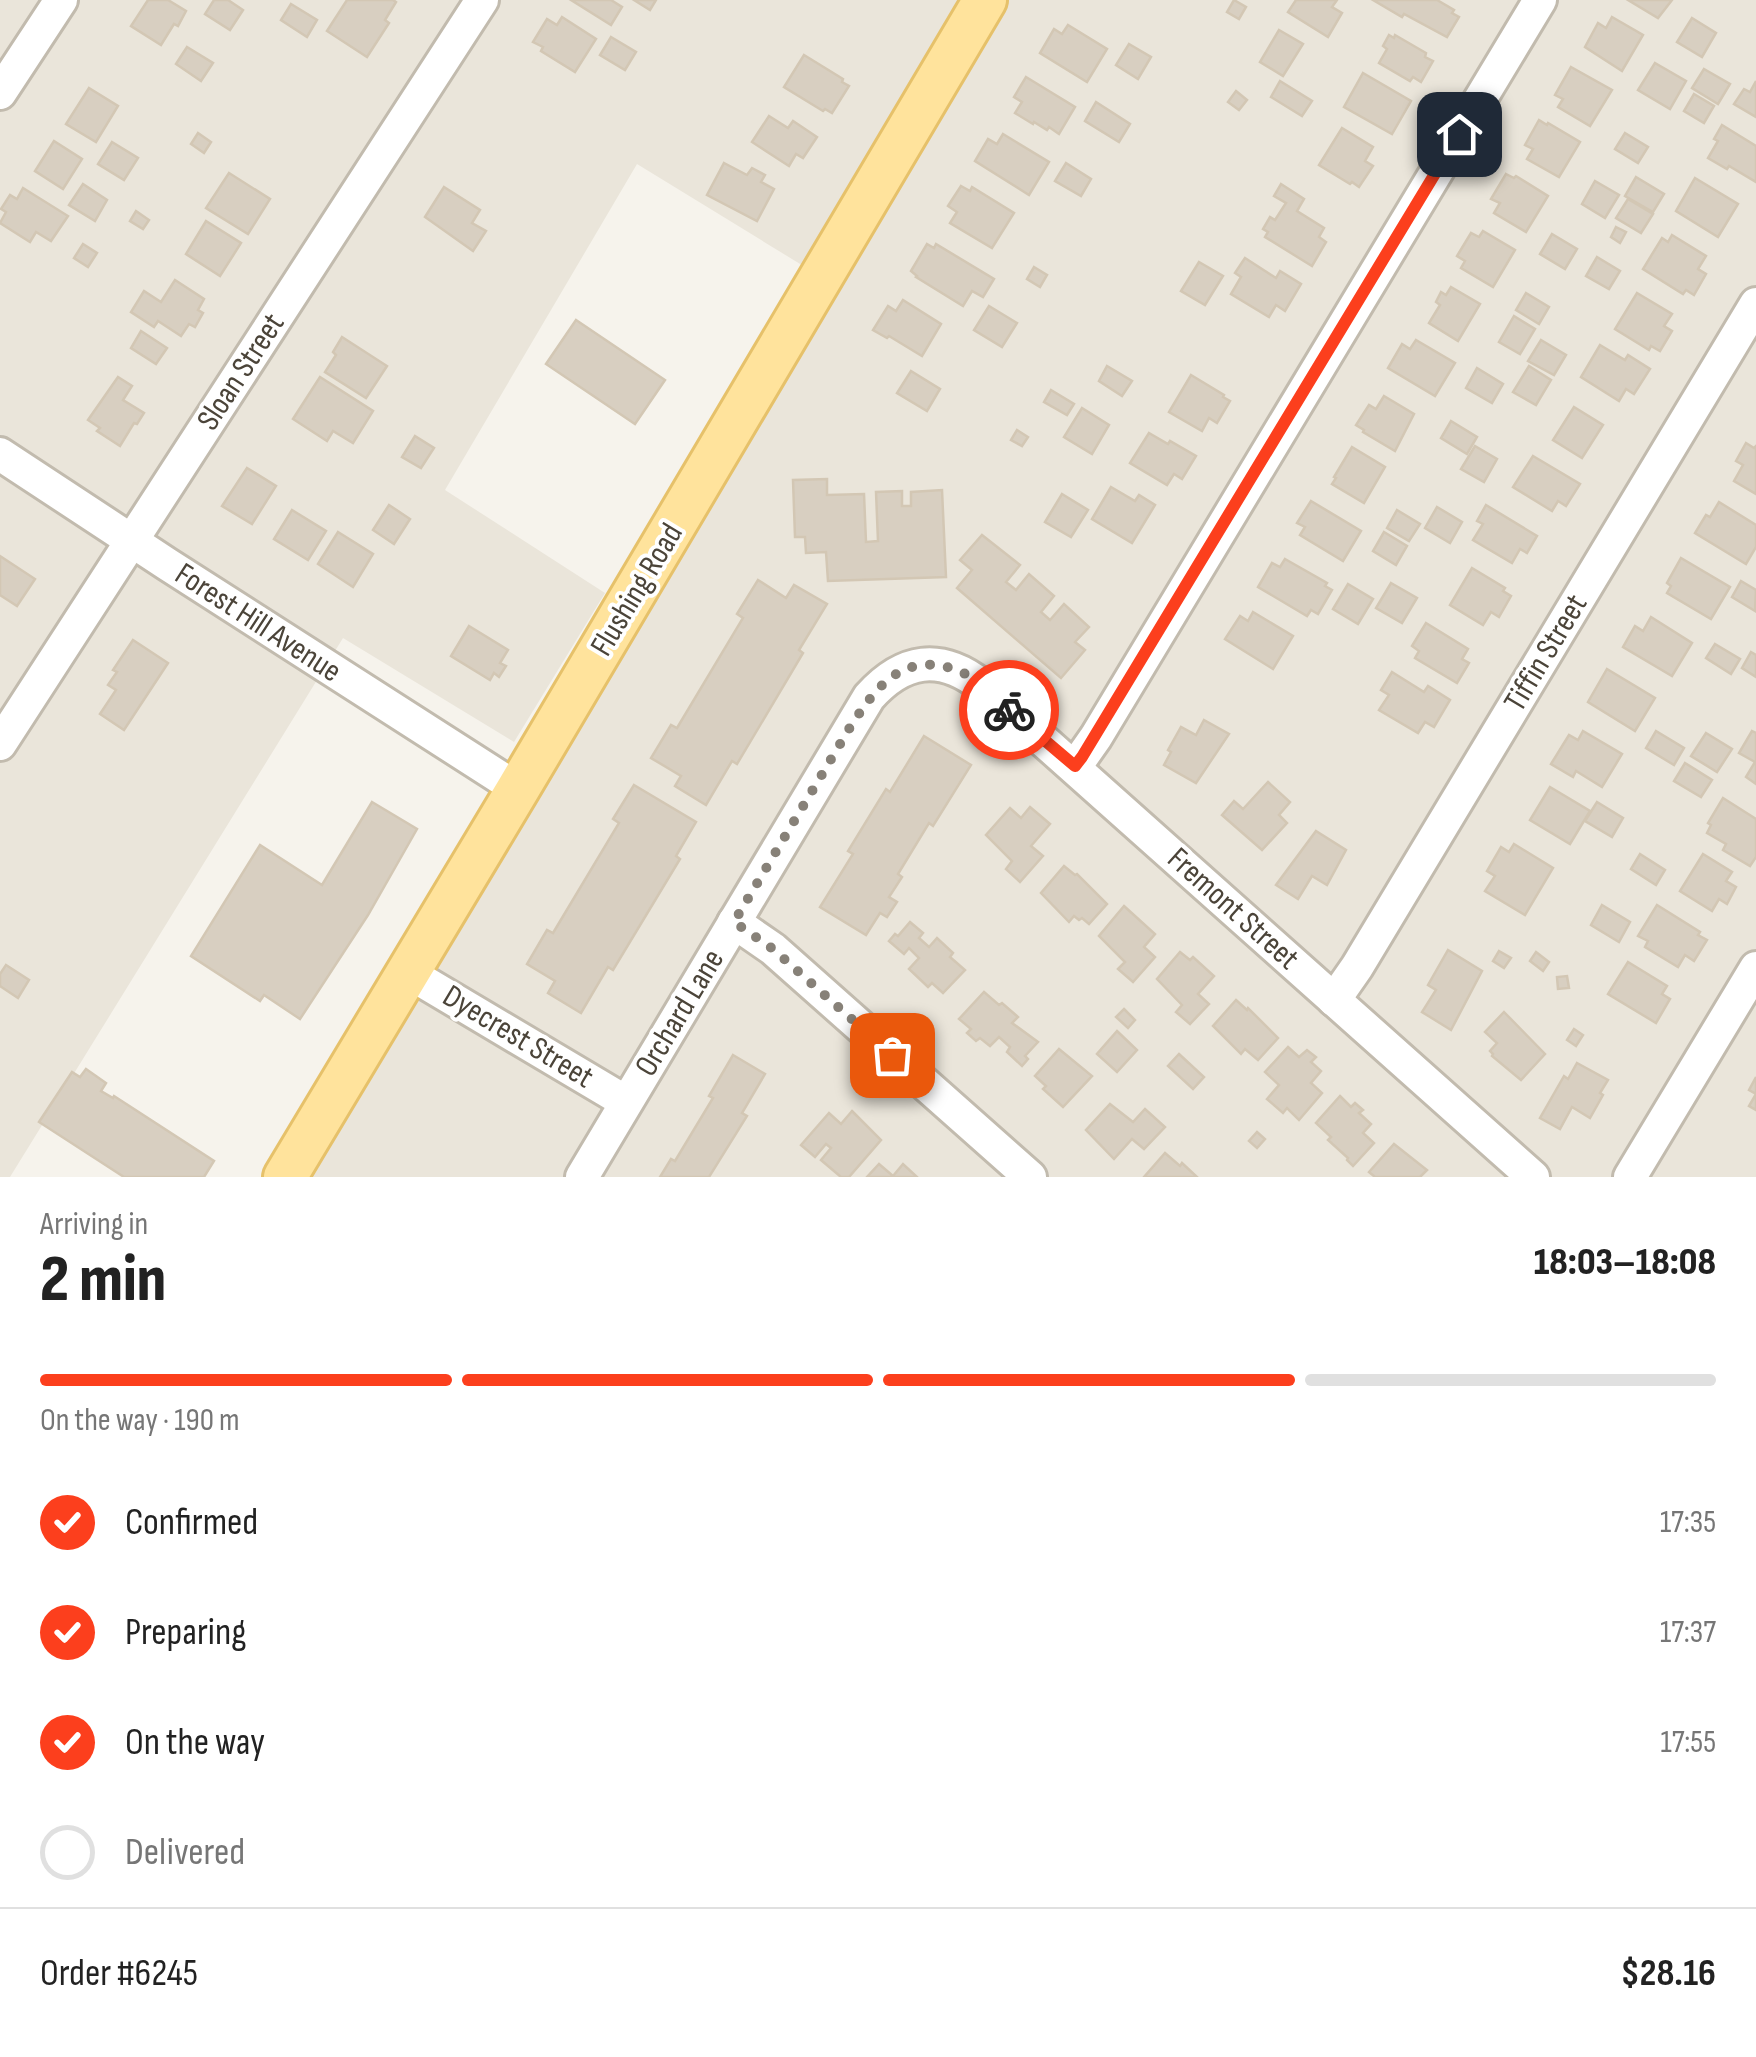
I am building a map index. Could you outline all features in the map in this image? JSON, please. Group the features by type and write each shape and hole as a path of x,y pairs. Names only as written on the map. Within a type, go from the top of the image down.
{"main road":[{"name":"Flushing Road","path":"285,1177 985,0"}],"street":[{"path":"0,93 60,0"},
{"name":"Sloan Street","path":"0,744 482,0"},
{"path":"1075,766 1096,738 1540,0"},
{"name":"Tiffin Street","path":"1334,1000 1756,304"},
{"name":"Forest Hill Avenue","path":"0,454 518,789"},
{"name":"Fremont Street","path":"920,665 952,668 966,674 1075,766 1534,1177"},
{"name":"Orchard Lane","path":"582,1177 870,698 894,674 920,665"},
{"path":"734,922 773,949 1030,1177"},
{"path":"1630,1177 1756,968"},
{"name":"Dyecrest Street","path":"409,972 626,1102"}],"shaded area":[{"path":"0,0 962,0 805,267 637,164 445,490 605,593 514,742 343,638 10,1177 0,1177"},
{"path":"1006,0 1756,0 1756,1177 309,1177"}],"building":[{"path":"148,0 168,0 186,11 161,45 131,26"},
{"path":"214,0 228,0 243,10 230,30 205,14"},
{"path":"347,0 396,2 385,20 389,23 367,57 327,31"},
{"path":"571,0 611,0 622,7 611,25"},
{"path":"634,0 656,0 650,10"},
{"path":"1234,0 1246,7 1239,19 1227,12"},
{"path":"1296,0 1337,0 1332,7 1342,13 1328,37 1288,12"},
{"path":"1373,0 1437,0 1459,17 1447,37"},
{"path":"1628,0 1672,0 1658,18"},
{"path":"291,4 317,20 307,37 281,20"},
{"path":"562,17 596,39 575,72 533,42 547,19 557,25"},
{"path":"1612,17 1643,35 1622,71 1585,47 1598,23 1606,28"},
{"path":"1692,18 1716,33 1702,57 1677,42"},
{"path":"1068,25 1107,49 1087,82 1040,53 1054,29 1062,34"},
{"path":"1279,30 1303,44 1283,76 1260,62"},
{"path":"1389,35 1426,53 1425,57 1433,61 1421,82 1413,77 1410,81 1379,63"},
{"path":"611,37 636,52 625,70 600,55"},
{"path":"1129,44 1151,57 1138,79 1116,65"},
{"path":"187,47 213,63 201,81 176,64"},
{"path":"804,55 849,86 832,113 784,87"},
{"path":"1655,63 1686,81 1670,109 1638,90"},
{"path":"1571,67 1612,90 1590,126 1558,107 1563,99 1555,95"},
{"path":"1704,69 1730,84 1718,104 1692,88"},
{"path":"1363,73 1411,101 1392,134 1344,107"},
{"path":"1026,77 1075,107 1059,134 1015,113 1022,102 1014,97"},
{"path":"1280,81 1312,101 1302,116 1271,97"},
{"path":"1756,81 1756,117 1734,104 1744,89 1750,92"},
{"path":"89,88 118,106 96,142 66,124"},
{"path":"1236,91 1247,100 1239,110 1228,102"},
{"path":"1694,94 1714,106 1704,123 1684,111"},
{"path":"1096,102 1130,124 1119,142 1085,121"},
{"path":"769,116 788,128 793,121 817,137 803,158 796,154 789,166 752,142"},
{"path":"1539,120 1580,142 1559,177 1527,159 1533,149 1525,145"},
{"path":"1722,125 1756,146 1756,182 1708,158"},
{"path":"1342,128 1373,147 1365,161 1373,166 1359,187 1319,165"},
{"path":"198,133 211,142 204,153 191,144"},
{"path":"1625,133 1648,147 1638,163 1615,149"},
{"path":"1003,134 1049,162 1029,195 975,161 988,139 997,144"},
{"path":"54,141 82,159 63,189 35,171"},
{"path":"112,142 138,158 124,180 98,164"},
{"path":"724,163 747,175 752,168 765,175 761,182 774,189 757,221 707,195"},
{"path":"1066,163 1091,179 1081,196 1055,181"},
{"path":"229,173 270,199 248,234 206,208"},
{"path":"1506,174 1548,196 1526,232 1494,213 1500,203 1491,199"},
{"path":"1636,177 1664,194 1653,212 1625,196"},
{"path":"1695,178 1738,204 1718,237 1676,211"},
{"path":"1595,181 1619,195 1605,218 1582,204"},
{"path":"83,184 107,200 95,221 69,205"},
{"path":"1281,184 1304,199 1297,211 1324,228 1319,237 1326,242 1312,266 1265,237 1268,232 1263,229 1270,217 1275,220 1286,203 1274,196"},
{"path":"961,186 970,191 972,187 1014,213 992,248 950,223 957,212 948,206"},
{"path":"444,187 480,210 472,223 486,231 473,251 425,217"},
{"path":"23,188 68,216 51,241 36,232 30,242 0,223 6,212 1,209 10,195 17,199"},
{"path":"1628,199 1653,214 1641,233 1616,218"},
{"path":"136,211 149,220 143,229 130,221"},
{"path":"206,221 241,243 220,276 186,254"},
{"path":"1616,227 1626,232 1620,243 1611,237"},
{"path":"1483,231 1515,250 1493,287 1461,268 1465,261 1457,256 1471,233 1479,237"},
{"path":"1552,234 1577,249 1565,269 1540,254"},
{"path":"1672,235 1706,256 1698,269 1706,274 1694,295 1686,290 1683,294 1643,269 1662,238 1668,242"},
{"path":"83,244 97,253 88,267 74,258"},
{"path":"927,244 934,248 936,244 994,279 983,297 972,291 963,306 916,277 911,271"},
{"path":"1597,257 1620,271 1609,289 1586,276"},
{"path":"1245,258 1276,278 1280,271 1301,284 1285,311 1276,305 1269,317 1231,294 1241,277 1235,273"},
{"path":"1199,262 1223,276 1205,305 1181,291"},
{"path":"1034,267 1047,275 1040,287 1027,279"},
{"path":"175,280 204,299 198,310 203,313 195,327 189,324 181,336 158,321 154,327 131,312 144,291 161,302"},
{"path":"1451,287 1480,304 1458,341 1429,323 1440,305 1436,302 1441,292 1446,295"},
{"path":"1526,293 1549,307 1539,324 1516,310"},
{"path":"1637,293 1672,314 1664,326 1672,331 1660,351 1651,346 1649,350 1615,329"},
{"path":"903,300 941,324 922,356 873,330 888,306 896,311"},
{"path":"989,306 1017,323 1002,347 974,330"},
{"path":"1514,316 1535,329 1520,354 1499,342"},
{"path":"576,320 665,380 635,424 546,364"},
{"path":"141,331 167,348 156,364 131,348"},
{"path":"342,337 387,366 366,398 325,372"},
{"path":"1416,340 1455,363 1435,396 1388,368 1402,344 1410,349"},
{"path":"1541,340 1566,355 1554,375 1528,361"},
{"path":"1600,345 1625,360 1628,355 1650,369 1634,394 1626,389 1619,401 1581,377"},
{"path":"1107,366 1132,381 1122,396 1099,381"},
{"path":"1529,366 1551,380 1536,405 1513,392"},
{"path":"1477,368 1503,384 1492,403 1466,388"},
{"path":"911,371 940,389 927,411 897,393"},
{"path":"1191,375 1230,401 1217,423 1209,418 1202,431 1169,412"},
{"path":"118,377 132,386 123,400 144,413 120,446 88,420"},
{"path":"320,377 373,411 353,443 333,431 327,441 293,419"},
{"path":"1051,390 1074,404 1067,415 1044,402"},
{"path":"1384,396 1414,414 1395,451 1356,425 1369,405 1376,409"},
{"path":"1574,407 1603,425 1582,458 1553,440"},
{"path":"1082,408 1109,425 1092,454 1064,437"},
{"path":"1451,421 1477,437 1467,454 1441,438"},
{"path":"1017,430 1028,437 1022,446 1011,440"},
{"path":"1149,433 1196,456 1182,479 1174,474 1167,485 1130,463"},
{"path":"415,436 434,448 421,468 402,457"},
{"path":"1746,443 1756,446 1756,494 1734,481 1743,465 1736,461"},
{"path":"1475,446 1497,459 1484,482 1461,469"},
{"path":"1352,447 1385,467 1364,503 1332,484"},
{"path":"1533,456 1580,484 1566,506 1558,501 1552,511 1513,487"},
{"path":"247,468 276,486 252,524 222,506"},
{"path":"827,479 827,495 864,494 866,542 878,541 876,492 902,491 902,506 911,506 911,492 942,490 946,577 828,581 826,552 806,553 805,537 795,537 793,480"},
{"path":"1111,487 1135,501 1139,495 1155,505 1132,543 1092,519"},
{"path":"1062,494 1088,510 1071,537 1045,522"},
{"path":"1311,501 1361,531 1343,561 1300,535 1305,527 1297,523"},
{"path":"1719,502 1756,525 1756,547 1746,564 1695,533"},
{"path":"389,505 410,519 394,544 373,530"},
{"path":"1486,505 1537,536 1527,553 1520,549 1512,563 1473,540 1483,524 1477,521"},
{"path":"1437,507 1462,522 1450,543 1425,528"},
{"path":"292,510 326,531 308,560 274,539"},
{"path":"1397,510 1420,524 1409,541 1387,528"},
{"path":"338,532 373,554 353,587 318,564"},
{"path":"1384,532 1407,546 1396,565 1373,551"},
{"path":"982,535 1020,565 1006,582 1016,590 1029,574 1054,596 1041,612 1050,620 1064,604 1089,627 1075,642 1085,650 1061,678 957,588 972,570 960,560"},
{"path":"0,556 35,579 17,606 0,595"},
{"path":"1681,558 1730,587 1711,619 1667,593 1671,586 1667,583"},
{"path":"1285,559 1327,583 1325,586 1332,590 1318,614 1311,610 1307,616 1258,587 1272,563 1280,567"},
{"path":"1472,568 1511,596 1499,617 1491,612 1483,625 1450,605"},
{"path":"758,580 786,598 794,585 827,604 799,650 803,653 737,764 732,761 706,805 675,786 681,776 651,758 671,725 677,728 743,618 737,614"},
{"path":"1741,581 1756,590 1755,611 1732,597"},
{"path":"1391,583 1417,598 1402,623 1376,608"},
{"path":"1348,584 1373,599 1358,624 1333,609"},
{"path":"1253,612 1293,636 1273,669 1225,639 1240,616 1248,621"},
{"path":"1651,617 1692,643 1672,676 1623,647 1635,626 1643,631"},
{"path":"1426,623 1468,649 1462,659 1469,663 1457,683 1415,658 1419,651 1412,646"},
{"path":"469,626 508,650 500,663 506,666 499,677 494,673 490,680 451,656"},
{"path":"133,640 168,663 124,730 100,714 116,690 108,685 117,672 113,670"},
{"path":"1715,644 1740,659 1731,674 1706,658"},
{"path":"1751,652 1756,655 1756,677 1742,668"},
{"path":"1607,669 1655,698 1635,731 1588,702"},
{"path":"1392,672 1424,692 1428,686 1450,700 1434,727 1425,722 1418,733 1379,710 1389,695 1381,690"},
{"path":"1204,720 1229,734 1196,783 1164,765 1181,727 1196,735"},
{"path":"1583,731 1622,754 1602,787 1576,771 1573,777 1551,764 1569,735 1578,740"},
{"path":"1656,731 1684,748 1674,765 1646,748"},
{"path":"1752,731 1756,733 1756,784 1746,777 1755,762 1739,753"},
{"path":"1706,733 1732,749 1717,772 1691,756"},
{"path":"924,736 971,765 898,874 902,877 889,897 897,902 887,917 880,913 866,935 820,907 853,854 848,851"},
{"path":"1685,763 1712,780 1701,797 1674,781"},
{"path":"1268,782 1290,802 1279,815 1287,823 1262,850 1222,815 1234,801 1243,809"},
{"path":"634,785 696,822 676,856 680,859 613,970 608,967 581,1013 548,993 555,981 527,964 547,930 553,933 619,823 613,819"},
{"path":"1550,787 1590,811 1570,844 1530,820"},
{"path":"1723,798 1756,819 1756,857 1750,866 1723,850 1726,844 1707,833 1711,825 1708,823"},
{"path":"372,802 417,829 368,915 300,1019 264,995 260,1001 191,956 260,845 322,885"},
{"path":"1597,802 1623,818 1612,837 1585,821"},
{"path":"1030,807 1050,824 1031,846 1043,856 1020,882 1006,869 1012,861 986,835 1010,808 1021,818"},
{"path":"1316,831 1346,850 1327,885 1312,876 1298,899 1276,885"},
{"path":"1514,844 1553,868 1525,915 1485,891 1495,876 1487,871 1501,847 1509,852"},
{"path":"1640,854 1665,870 1656,885 1631,869"},
{"path":"1703,854 1732,872 1726,881 1736,887 1727,904 1719,899 1712,911 1680,891"},
{"path":"1064,866 1107,904 1089,924 1074,916 1069,922 1041,893"},
{"path":"1602,905 1630,922 1619,942 1591,925"},
{"path":"1657,905 1707,940 1694,961 1685,955 1678,967 1645,947 1648,941 1638,936"},
{"path":"1124,906 1155,934 1144,947 1155,957 1133,982 1118,969 1125,962 1099,936"},
{"path":"910,922 923,933 919,938 929,947 937,938 965,970 943,993 932,983 928,987 909,969 919,958 909,948 904,954 889,941"},
{"path":"1448,950 1482,971 1451,1030 1422,1012 1436,990 1428,985"},
{"path":"1499,951 1511,958 1504,968 1493,961"},
{"path":"1180,952 1190,960 1193,957 1214,976 1198,994 1209,1004 1190,1024 1176,1012 1182,1005 1157,979"},
{"path":"1536,952 1549,962 1543,971 1530,961"},
{"path":"1628,962 1667,986 1662,994 1670,999 1656,1023 1608,994"},
{"path":"6,965 29,980 18,998 0,986 0,974"},
{"path":"1567,976 1569,988 1558,989 1557,977"},
{"path":"984,992 1018,1017 1012,1023 1038,1042 1025,1056 1028,1059 1022,1066 1007,1052 1010,1047 999,1037 990,1046 980,1038 976,1041 967,1033 971,1029 959,1019"},
{"path":"1236,1000 1278,1038 1258,1060 1245,1049 1241,1054 1213,1026"},
{"path":"1124,1009 1135,1020 1128,1028 1116,1017"},
{"path":"1504,1012 1545,1054 1521,1080 1492,1056 1490,1051 1497,1043 1485,1032"},
{"path":"1574,1029 1583,1035 1576,1046 1567,1040"},
{"path":"1117,1031 1137,1050 1117,1072 1097,1054"},
{"path":"1288,1047 1299,1057 1307,1050 1316,1057 1311,1062 1321,1071 1311,1083 1322,1093 1299,1120 1287,1108 1283,1113 1267,1099 1279,1085 1265,1072"},
{"path":"1059,1049 1092,1076 1063,1107 1035,1076"},
{"path":"1179,1054 1204,1077 1193,1089 1168,1066"},
{"path":"733,1055 765,1074 742,1113 747,1116 709,1177 660,1177 671,1159 675,1161 713,1098 709,1096"},
{"path":"1577,1063 1608,1080 1590,1118 1572,1107 1560,1129 1540,1118 1564,1076 1568,1079"},
{"path":"86,1069 106,1083 101,1091 214,1161 204,1177 124,1177 39,1122 72,1072 80,1077"},
{"path":"1340,1096 1351,1107 1355,1103 1363,1110 1359,1113 1371,1124 1363,1133 1374,1143 1353,1166 1316,1123"},
{"path":"1110,1104 1133,1122 1145,1109 1165,1127 1144,1149 1132,1139 1114,1159 1086,1130"},
{"path":"852,1111 881,1140 849,1177 841,1177 821,1160 831,1148 826,1144 815,1157 801,1145 829,1113 841,1124"},
{"path":"1257,1132 1265,1139 1257,1148 1249,1141"},
{"path":"1394,1144 1427,1170 1420,1177 1375,1177 1369,1172"},
{"path":"1165,1153 1180,1166 1182,1163 1197,1177 1144,1177"},
{"path":"879,1164 893,1176 903,1164 917,1177 867,1177"}],"way so far":[{"path":"892,1055 773,949 734,922 852,724 886,680 912,666 952,668 974,679 1009,710"}],"route":[{"path":"1009,710 1075,766 1096,738 1459,134"}]}
